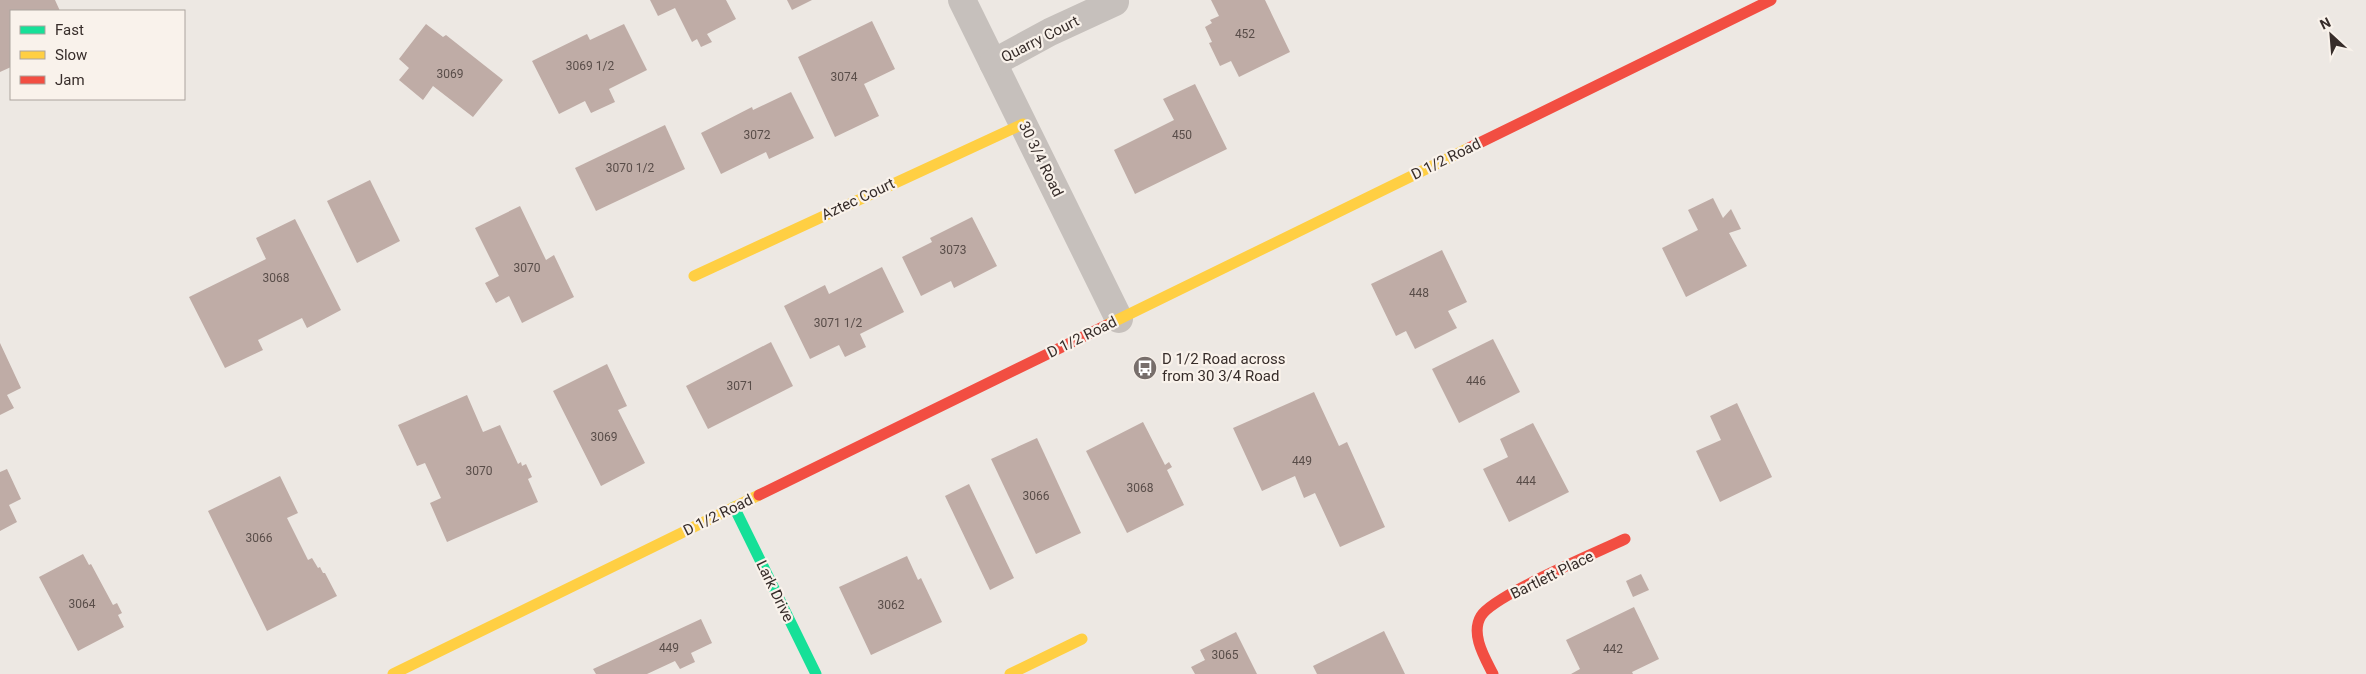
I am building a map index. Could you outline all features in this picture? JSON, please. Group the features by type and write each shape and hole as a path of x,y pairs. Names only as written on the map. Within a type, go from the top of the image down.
{"main road":[{"name":"D 1/2 Road","path":"393,674 1771,0"},
{"name":"Aztec Court","path":"694,276 1023,124"},
{"name":"Lark Drive","path":"734,507 816,674"},
{"name":"Bartlett Place","path":"1493,674 1482,651 1477,633 1481,616 1496,603 1514,593 1625,539"},
{"path":"1010,674 1082,639"}],"street":[{"name":"30 3/4 Road","path":"962,0 1119,319"},
{"name":"Quarry Court","path":"993,63 1050,32 1115,2"}],"building":[{"path":"0,0 55,0 60,10 10,10 10,67 0,72"},
{"path":"650,0 726,0 736,19 707,34 712,42 701,47 697,39 692,42 675,8 658,16"},
{"path":"787,0 812,0 792,10"},
{"path":"1211,0 1265,0 1290,52 1239,77 1231,61 1220,66 1209,43 1212,42 1205,27 1212,23 1210,20 1219,16"},
{"path":"872,21 895,69 864,84 879,116 835,137 798,57"},
{"path":"426,24 443,37 446,35 503,80 473,117 433,86 423,100 399,80 409,68 399,59"},
{"path":"624,24 647,70 609,89 615,102 591,113 585,101 559,114 532,61 587,34 590,40"},
{"path":"1195,84 1227,149 1135,194 1114,150 1174,120 1163,99"},
{"path":"791,92 814,138 769,159 766,152 721,174 701,133 752,107 753,110"},
{"path":"665,125 685,169 596,211 575,168"},
{"path":"370,180 400,241 357,263 327,201"},
{"path":"1713,198 1723,218 1731,209 1741,229 1729,233 1747,266 1686,297 1662,248 1698,230 1688,210"},
{"path":"520,206 546,260 554,255 574,297 522,323 509,296 496,303 485,283 499,276 475,228"},
{"path":"972,217 997,266 954,288 951,281 921,296 902,257 932,242 930,238"},
{"path":"295,219 341,310 307,328 302,318 258,340 263,350 225,368 189,297 266,259 256,238"},
{"path":"1442,250 1467,302 1448,311 1457,328 1415,349 1406,331 1396,336 1371,284"},
{"path":"882,267 904,312 860,334 866,347 845,357 839,345 810,359 784,306 825,285 829,294"},
{"path":"1493,339 1520,392 1459,423 1432,369"},
{"path":"771,342 793,386 708,429 686,386"},
{"path":"0,343 21,388 7,395 14,408 0,415"},
{"path":"607,364 627,406 618,410 645,463 601,486 553,391"},
{"path":"1314,392 1339,446 1347,442 1385,527 1340,547 1315,493 1304,498 1295,476 1262,491 1233,428"},
{"path":"467,395 483,432 500,425 518,464 521,462 522,466 526,464 532,477 528,479 538,502 447,542 430,503 441,498 425,463 417,466 398,425"},
{"path":"1737,403 1772,477 1720,502 1696,451 1721,440 1710,416"},
{"path":"1143,422 1165,465 1169,462 1172,467 1167,470 1184,505 1127,533 1086,451"},
{"path":"1533,423 1569,492 1509,522 1483,469 1508,457 1500,439"},
{"path":"1037,438 1081,533 1036,554 991,459"},
{"path":"7,469 21,499 9,505 17,522 0,531 0,472"},
{"path":"280,476 298,513 287,518 308,560 312,558 318,568 320,567 323,573 325,573 337,596 267,631 208,511"},
{"path":"969,484 1014,578 990,590 945,496"},
{"path":"83,554 89,565 91,564 113,605 117,603 122,613 118,615 124,627 78,651 39,577"},
{"path":"907,556 918,580 921,578 942,622 871,655 839,587"},
{"path":"1641,574 1649,590 1633,597 1626,581"},
{"path":"1634,607 1659,659 1632,672 1633,674 1571,674 1580,669 1566,640"},
{"path":"701,619 712,643 691,653 695,662 680,669 675,661 647,674 596,674 593,669"},
{"path":"1384,631 1405,674 1317,674 1313,666"},
{"path":"1236,632 1257,674 1195,674 1191,667 1205,660 1200,650"}],"traffic: fast":[{"path":"734,507 816,674"}],"traffic: slow":[{"path":"694,276 1023,124"},
{"path":"1107,325 1469,148"},
{"path":"393,674 759,495"},
{"path":"1010,674 1082,639"}],"traffic: jam":[{"path":"1469,148 1771,0"},
{"path":"759,495 1107,325"},
{"path":"1493,674 1478,638 1477,630 1481,616 1490,607 1525,586 1625,539"}],"place":[{"name":"D 1/2 Road across from 30 3/4 Road","path":"1145,368"}]}
